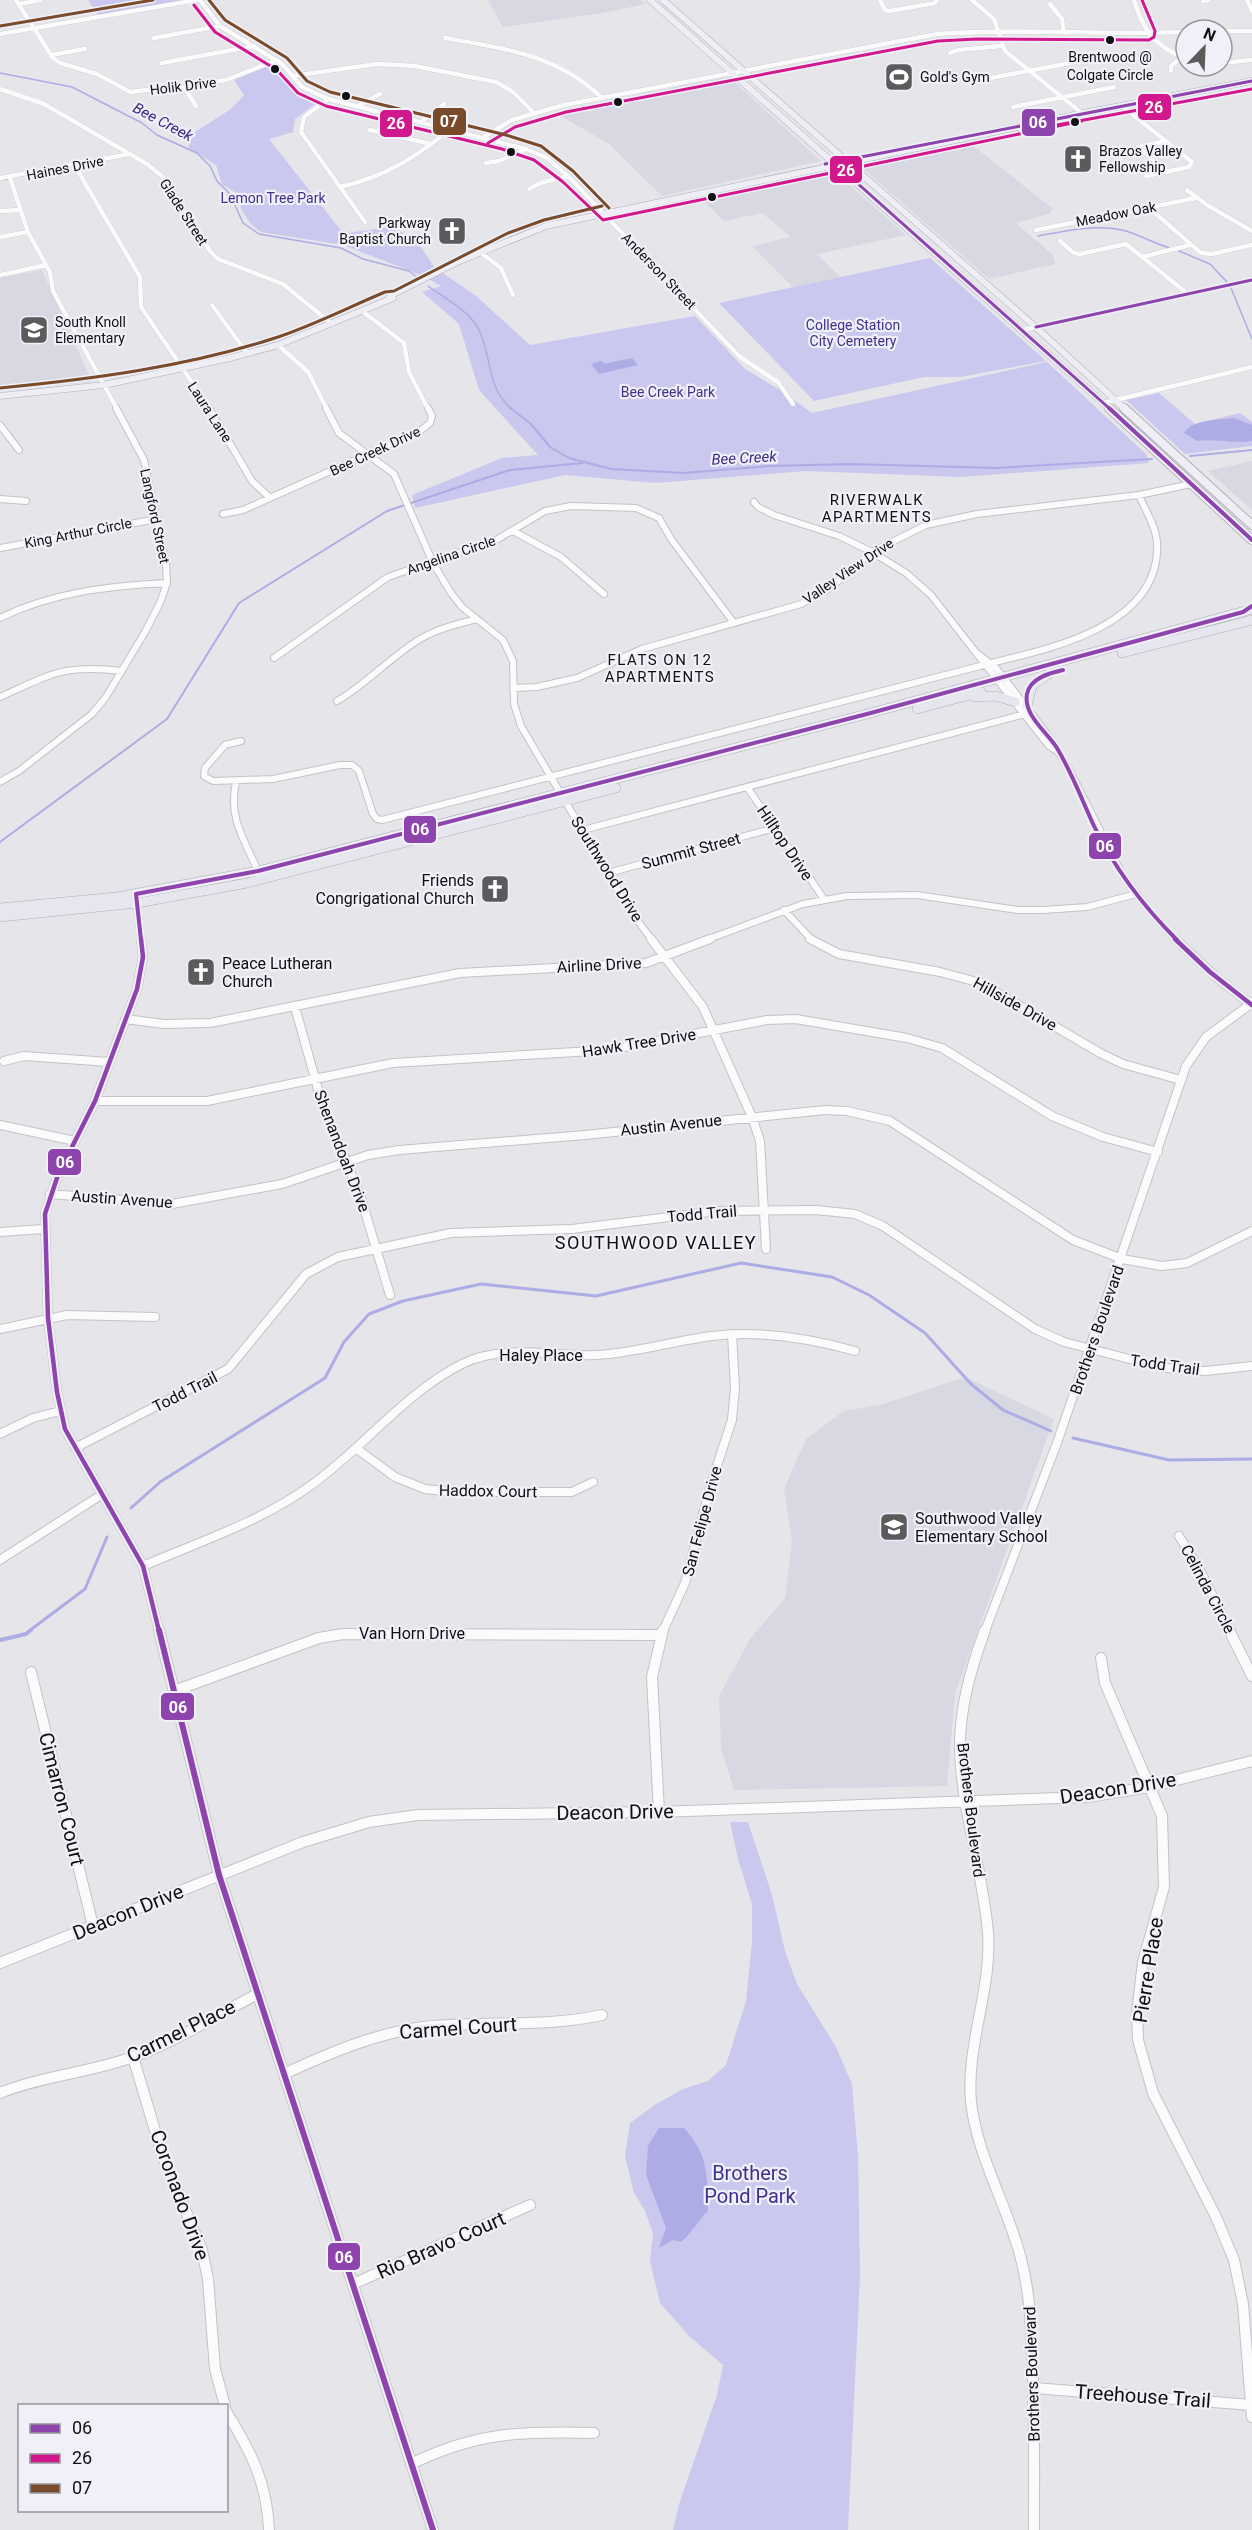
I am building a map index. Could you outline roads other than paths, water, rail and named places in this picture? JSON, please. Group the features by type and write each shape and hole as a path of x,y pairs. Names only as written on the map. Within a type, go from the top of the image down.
{"highway":[{"path":"0,917 247,883 1003,682 1249,609"},
{"path":"0,908 137,899 564,797 955,699 1003,682 1049,674 1252,620"},
{"path":"1026,710 1031,684 1049,674"},
{"path":"955,699 989,696 1015,702"}],"main road":[{"path":"650,0 1023,330 1252,540"},
{"path":"663,0 1035,327 1252,525"},
{"path":"847,161 920,149 1252,81"},
{"path":"0,396 104,385 278,345 407,293 463,265 481,253 546,226 722,188 729,189 931,143 1082,114"},
{"path":"1003,132 1018,125"},
{"path":"962,140 976,134"},
{"path":"920,149 931,143"},
{"path":"903,224 915,221"},
{"path":"1160,456 1171,459 1190,476 1203,480"},
{"path":"1191,484 1202,486 1216,500 1230,504"}],"street":[{"path":"40,0 18,2 51,55 85,49"},
{"path":"0,34 199,0"},
{"name":"Anderson Street","path":"199,0 220,26 278,60 310,92 328,99 484,137 526,149 546,158 604,213 740,357 778,382 793,404"},
{"path":"880,0 885,10 890,11 934,3 937,0"},
{"path":"972,0 996,22 1001,46 1082,114"},
{"path":"1134,0 1148,33 1162,48 1174,53"},
{"path":"1247,0 1252,11"},
{"path":"1050,4 1062,19 1064,33"},
{"path":"154,38 220,26"},
{"path":"1234,31 1252,31"},
{"path":"484,137 506,122 533,112 731,71 937,34 1174,32"},
{"path":"445,38 552,61 586,81 601,97"},
{"path":"162,63 254,46"},
{"path":"950,53 958,50 1001,46"},
{"name":"Holik Drive","path":"51,55 60,63 97,74 130,92 184,87 232,79 262,64 278,60"},
{"path":"1234,62 1252,60"},
{"path":"980,80 1081,61"},
{"path":"292,76 377,64 415,66 496,82 513,92 533,112"},
{"path":"1171,70 1174,64"},
{"path":"184,87 196,106"},
{"path":"1013,107 1114,87"},
{"name":"Glade Street","path":"0,89 44,104 129,154 163,177 210,251 218,259 283,284 332,324"},
{"path":"358,106 380,94"},
{"path":"328,99 304,117 301,132 365,222"},
{"path":"421,122 444,104"},
{"path":"1122,106 1192,162 1192,165 1146,176"},
{"path":"340,187 371,181 394,172 451,129"},
{"path":"370,130 431,144"},
{"path":"1166,141 1138,147 1167,172"},
{"path":"486,163 526,149"},
{"name":"Haines Drive","path":"0,178 75,166 129,154"},
{"name":"Laura Lane","path":"75,166 140,277 141,307 194,388 206,402 252,482 270,498"},
{"path":"529,189 540,183 567,176"},
{"name":"Langford Street","path":"0,782 19,771 92,714 122,671 160,603 167,583 157,519 144,460 53,291 50,272 28,232 10,178"},
{"path":"1187,190 1196,198 1252,231"},
{"name":"Meadow Oak","path":"1036,230 1196,198"},
{"path":"1148,207 1190,245 1205,254 1252,245"},
{"path":"0,210 20,210"},
{"path":"0,237 28,232"},
{"path":"1060,241 1074,253 1080,254 1126,244 1188,294"},
{"path":"1142,257 1190,245"},
{"path":"481,253 501,268 509,280 513,294"},
{"path":"0,274 46,265"},
{"path":"1023,330 1252,280"},
{"path":"212,305 247,353"},
{"name":"Bee Creek Drive","path":"223,514 243,510 420,431 430,423 432,416 410,372 404,343 396,334 362,311"},
{"name":"Southwood Drive","path":"278,345 308,372 339,433 393,474 433,563 456,600 495,632 509,651 514,675 514,704 521,726 628,908 703,1007 752,1117 760,1141 766,1249"},
{"path":"1103,403 1252,368"},
{"path":"0,425 19,450"},
{"name":"Valley View Drive","path":"513,688 537,687 577,678 642,649 782,610 818,596 872,552 906,534 948,519 1139,495 1191,484"},
{"path":"241,741 225,745 203,772 204,776 213,782 236,782 273,779 340,765 352,765 359,771 373,814 377,819 388,819 1050,648 1082,637 1108,624 1133,604 1149,583 1157,561 1157,542 1154,529 1139,495"},
{"path":"0,499 26,501"},
{"path":"754,502 758,507 774,515 829,532 872,552 919,584 977,653 977,657 988,664 1026,710 1049,746 1057,751 1077,784 1106,849 1136,894 1200,963 1252,1004"},
{"name":"Angelina Circle","path":"274,658 388,577 498,539 534,516 558,508 623,506 647,510 664,524 671,539 734,623"},
{"name":"King Arthur Circle","path":"0,549 157,519"},
{"path":"513,531 561,557 604,594"},
{"path":"0,618 36,603 89,590 167,583"},
{"path":"337,701 350,695 411,644 426,635 477,619"},
{"path":"0,697 46,675 66,670 83,668 122,671"},
{"path":"1003,682 1015,702 1026,710"},
{"path":"583,830 1026,710"},
{"path":"236,782 232,800 234,816 258,871"},
{"name":"Hilltop Drive","path":"747,787 824,899"},
{"name":"Summit Street","path":"608,873 775,828"},
{"name":"Airline Drive","path":"125,1020 189,1025 295,1007 460,973 646,963 784,910 824,899 870,894 899,894 1018,910 1043,910 1087,907 1136,894"},
{"path":"137,899 143,957 136,989 95,1101 50,1194 44,1229 48,1318 60,1410 75,1448 143,1566 219,1875 433,2530"},
{"name":"Hillside Drive","path":"784,910 812,942 824,949 839,954 940,972 973,981 998,992 1100,1053 1124,1064 1182,1080"},
{"name":"Brothers Boulevard","path":"1034,2530 1034,2388 1030,2308 1020,2255 976,2132 972,2114 970,2067 987,1971 988,1933 962,1765 961,1725 966,1691 975,1657 1058,1443 1192,1052 1206,1035 1252,1004"},
{"name":"Shenandoah Drive","path":"295,1007 321,1100 349,1163 390,1295"},
{"name":"Hawk Tree Drive","path":"95,1101 207,1101 393,1063 609,1050 767,1020 796,1019 821,1021 925,1042 959,1057 1052,1116 1071,1125 1103,1137 1158,1152"},
{"path":"4,1061 24,1056 109,1062"},
{"name":"Austin Avenue","path":"50,1194 172,1204 282,1184 368,1155 399,1150 585,1135 825,1110 870,1114 890,1121 1073,1240 1122,1258 1162,1266 1187,1263 1252,1232"},
{"path":"0,1125 75,1141"},
{"name":"Todd Trail","path":"75,1448 228,1369 306,1274 338,1257 451,1233 572,1229 718,1211 836,1212 869,1219 1035,1329 1064,1342 1164,1368 1205,1371 1252,1366"},
{"path":"0,1232 44,1229"},
{"path":"0,1329 48,1318 88,1315 155,1317"},
{"name":"Haley Place","path":"143,1566 277,1507 311,1486 438,1378 459,1365 483,1356 508,1353 591,1356 625,1352 693,1338 732,1334 800,1338 855,1351"},
{"name":"San Felipe Drive","path":"659,1812 652,1677 661,1635 685,1583 711,1484 732,1420 735,1388 732,1334"},
{"path":"0,1434 33,1418 60,1410"},
{"name":"Haddox Court","path":"357,1449 395,1478 425,1489 453,1492 572,1492 593,1482"},
{"path":"0,1560 101,1495"},
{"name":"Celinda Circle","path":"1179,1536 1199,1568 1252,1676"},
{"name":"Van Horn Drive","path":"174,1691 319,1638 343,1634 661,1635"},
{"name":"Pierre Place","path":"1101,1658 1105,1683 1162,1816 1164,1872 1162,1897 1148,1941 1138,2011 1138,2036 1143,2065 1172,2135 1228,2243 1240,2291 1252,2409"},
{"name":"Cimarron Court","path":"31,1672 93,1926"},
{"name":"Deacon Drive","path":"0,1963 303,1842 369,1822 408,1816 492,1812 659,1812 1088,1797 1149,1787 1252,1761"},
{"name":"Carmel Place","path":"0,2093 23,2082 112,2065 134,2057 258,1994"},
{"name":"Carmel Court","path":"284,2074 336,2050 395,2032 425,2027 575,2021 602,2015"},
{"name":"Coronado Drive","path":"134,2057 168,2170 204,2258 209,2284 216,2382 224,2404"},
{"name":"Rio Bravo Court","path":"352,2284 530,2205"},
{"name":"Treehouse Trail","path":"1034,2388 1252,2409"},
{"path":"228,2413 253,2456 266,2488 269,2530"},
{"path":"411,2464 433,2452 471,2438 523,2431 594,2433"}],"waterway":[{"name":"Bee Creek","path":"0,73 72,87 142,123 157,135 197,153 210,166 217,181 230,194 243,223 259,234 341,248 363,259 409,271 418,278"},
{"path":"1038,236 1080,229 1111,228 1170,248"},
{"path":"1179,251 1210,264 1227,282"},
{"name":"Bee Creek","path":"428,286 462,310 474,322 483,339 497,391 512,409"},
{"path":"1231,288 1252,339"},
{"name":"Bee Creek","path":"510,408 530,423 550,447 569,458 611,469 683,473 769,466 851,464 996,468 1152,459"},
{"name":"Bee Creek","path":"1190,456 1252,450"},
{"path":"0,842 167,719 239,603 387,511 510,470 583,463"},
{"path":"131,1508 160,1482 325,1378 344,1342 369,1314 403,1301 481,1284 596,1296 741,1263 832,1277 869,1295 925,1333 971,1384 1003,1410 1051,1431"},
{"path":"1073,1438 1169,1460 1252,1459"},
{"path":"29,1631 85,1589 107,1537"},
{"path":"0,1640 26,1634 31,1630"}],"place":[{"name":"Brentwood @ Colgate Circle","path":"1110,40"},
{"name":"Gold's Gym","path":"899,77"},
{"name":"Brazos Valley Fellowship","path":"1078,159"},
{"name":"Parkway Baptist Church","path":"452,231"},
{"name":"South Knoll Elementary","path":"34,330"},
{"name":"Friends Congrigational Church","path":"495,889"},
{"name":"Peace Lutheran Church","path":"201,972"},
{"name":"Southwood Valley Elementary School","path":"894,1527"}],"district":[{"name":"RIVERWALK APARTMENTS","path":"877,508"},
{"name":"FLATS ON 12 APARTMENTS","path":"660,668"},
{"name":"SOUTHWOOD VALLEY","path":"656,1242"}],"park label":[{"name":"Lemon Tree Park","path":"273,198"},
{"name":"College Station City Cemetery","path":"853,334"},
{"name":"Bee Creek Park","path":"668,392"},
{"name":"Brothers Pond Park","path":"750,2184"}]}
